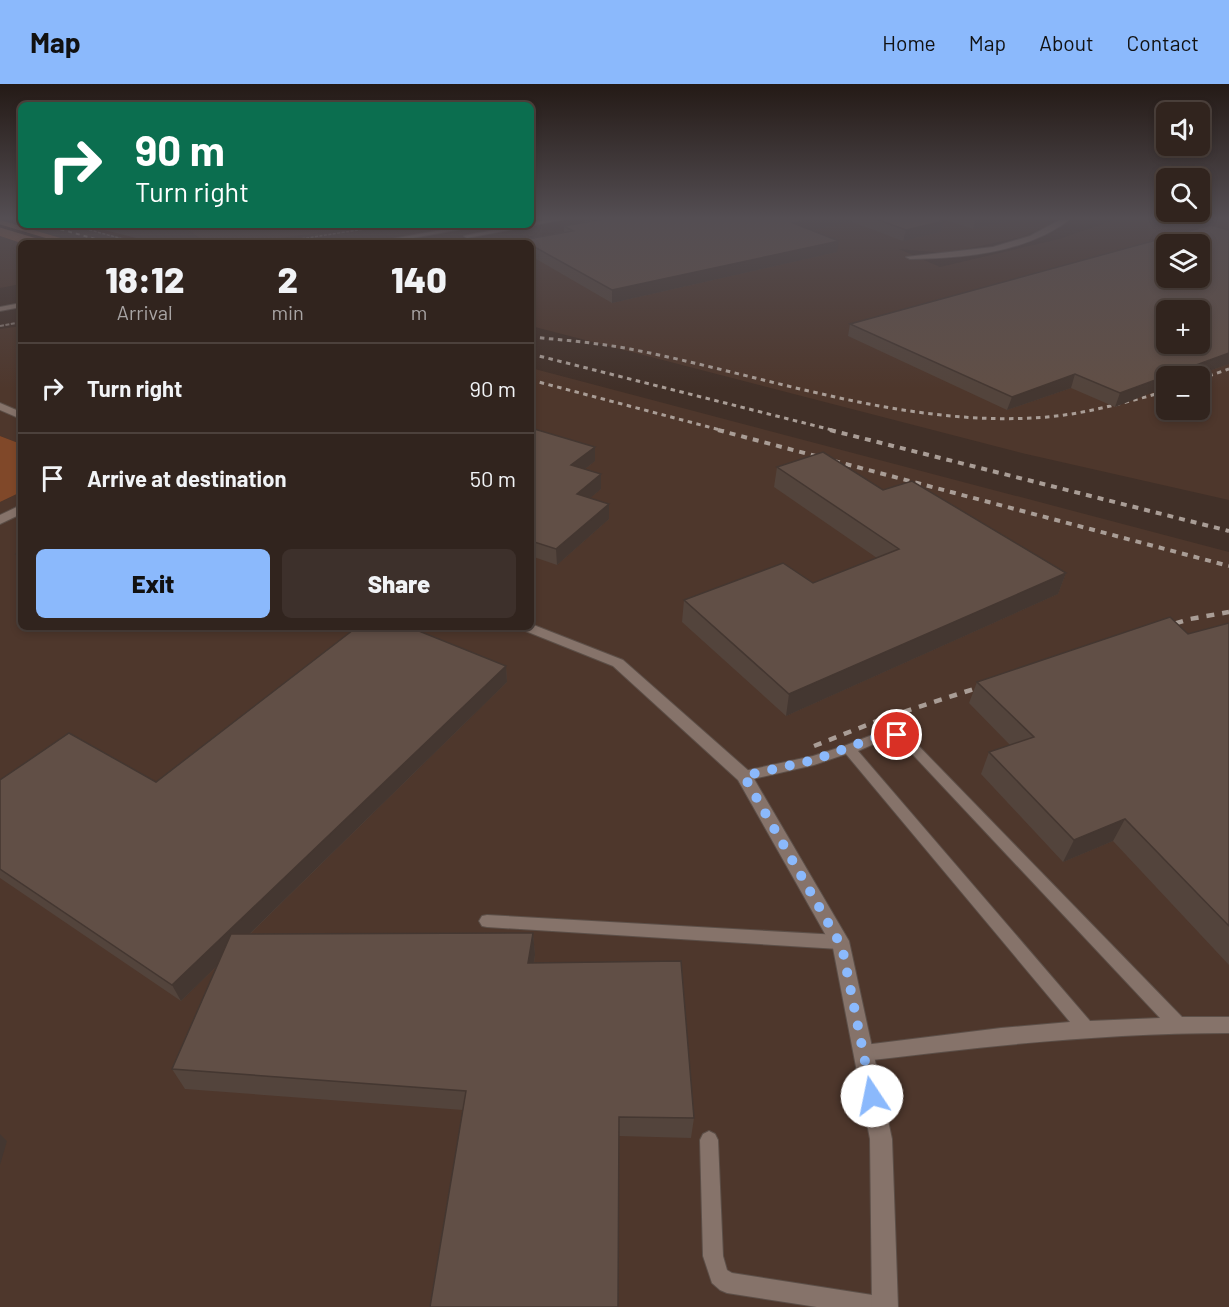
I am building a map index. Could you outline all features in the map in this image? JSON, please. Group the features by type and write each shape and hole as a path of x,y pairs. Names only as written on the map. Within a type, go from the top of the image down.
{"street":[{"path":"0,309 18,306"},
{"path":"0,318 18,315"},
{"path":"0,406 18,415"},
{"path":"0,520 18,511"},
{"path":"534,629 618,663 744,776 839,942 881,1139 885,1307"}],"lane":[{"path":"744,776 814,760 890,732 905,740 1178,1025"},
{"path":"849,749 1086,1029"},
{"path":"487,921 839,942"},
{"path":"864,1053 1001,1036 1086,1029 1229,1025"},
{"path":"709,1140 713,1256 719,1276 727,1283 885,1307"}],"path":[{"path":"0,326 18,323"}],"shaded area":[{"path":"0,274 18,274 18,285 0,288"},
{"path":"534,274 1156,274 1156,288 1210,288 1210,274 1229,274 1229,500 1026,454 534,327"},
{"path":"18,326 18,443 0,436 0,329"},
{"path":"534,369 1229,552 1229,1307 0,1307 0,502 18,493 18,630 534,630"},
{"path":"0,436 18,443 18,493 0,502"}],"building":[{"path":"583,274 686,274 612,290"},
{"path":"1032,274 1156,274 1156,288 1210,288 1210,274 1229,274 1229,353 1194,366 1156,366 1156,380 1120,393 1075,374 1012,397 850,324"},
{"path":"534,429 595,447 571,465 601,474 577,494 609,504 556,549 534,542"},
{"path":"823,452 883,490 912,481 1066,573 789,694 684,600 783,563 813,583 899,549 777,467"},
{"path":"1170,617 1188,634 1229,623 1229,926 1125,819 1074,840 989,752 1034,737 977,682"},
{"path":"353,630 416,630 506,666 172,985 0,869 0,780 69,733 156,782"},
{"path":"533,933 528,963 681,961 694,1118 619,1117 618,1307 430,1307 466,1091 172,1069 231,934"}],"railway":[{"path":"534,337 630,349 830,396 931,414 982,418 1050,417 1101,408 1156,394"},
{"path":"534,355 836,431"},
{"path":"1210,376 1229,369"},
{"path":"534,381 724,431"},
{"path":"718,430 1229,566"},
{"path":"830,430 1229,531"},
{"path":"1160,628 1190,619 1229,612"},
{"path":"814,746 882,719 989,684"}],"route":[{"path":"872,1096 842,947 744,776 814,760 890,732 897,735"}]}
